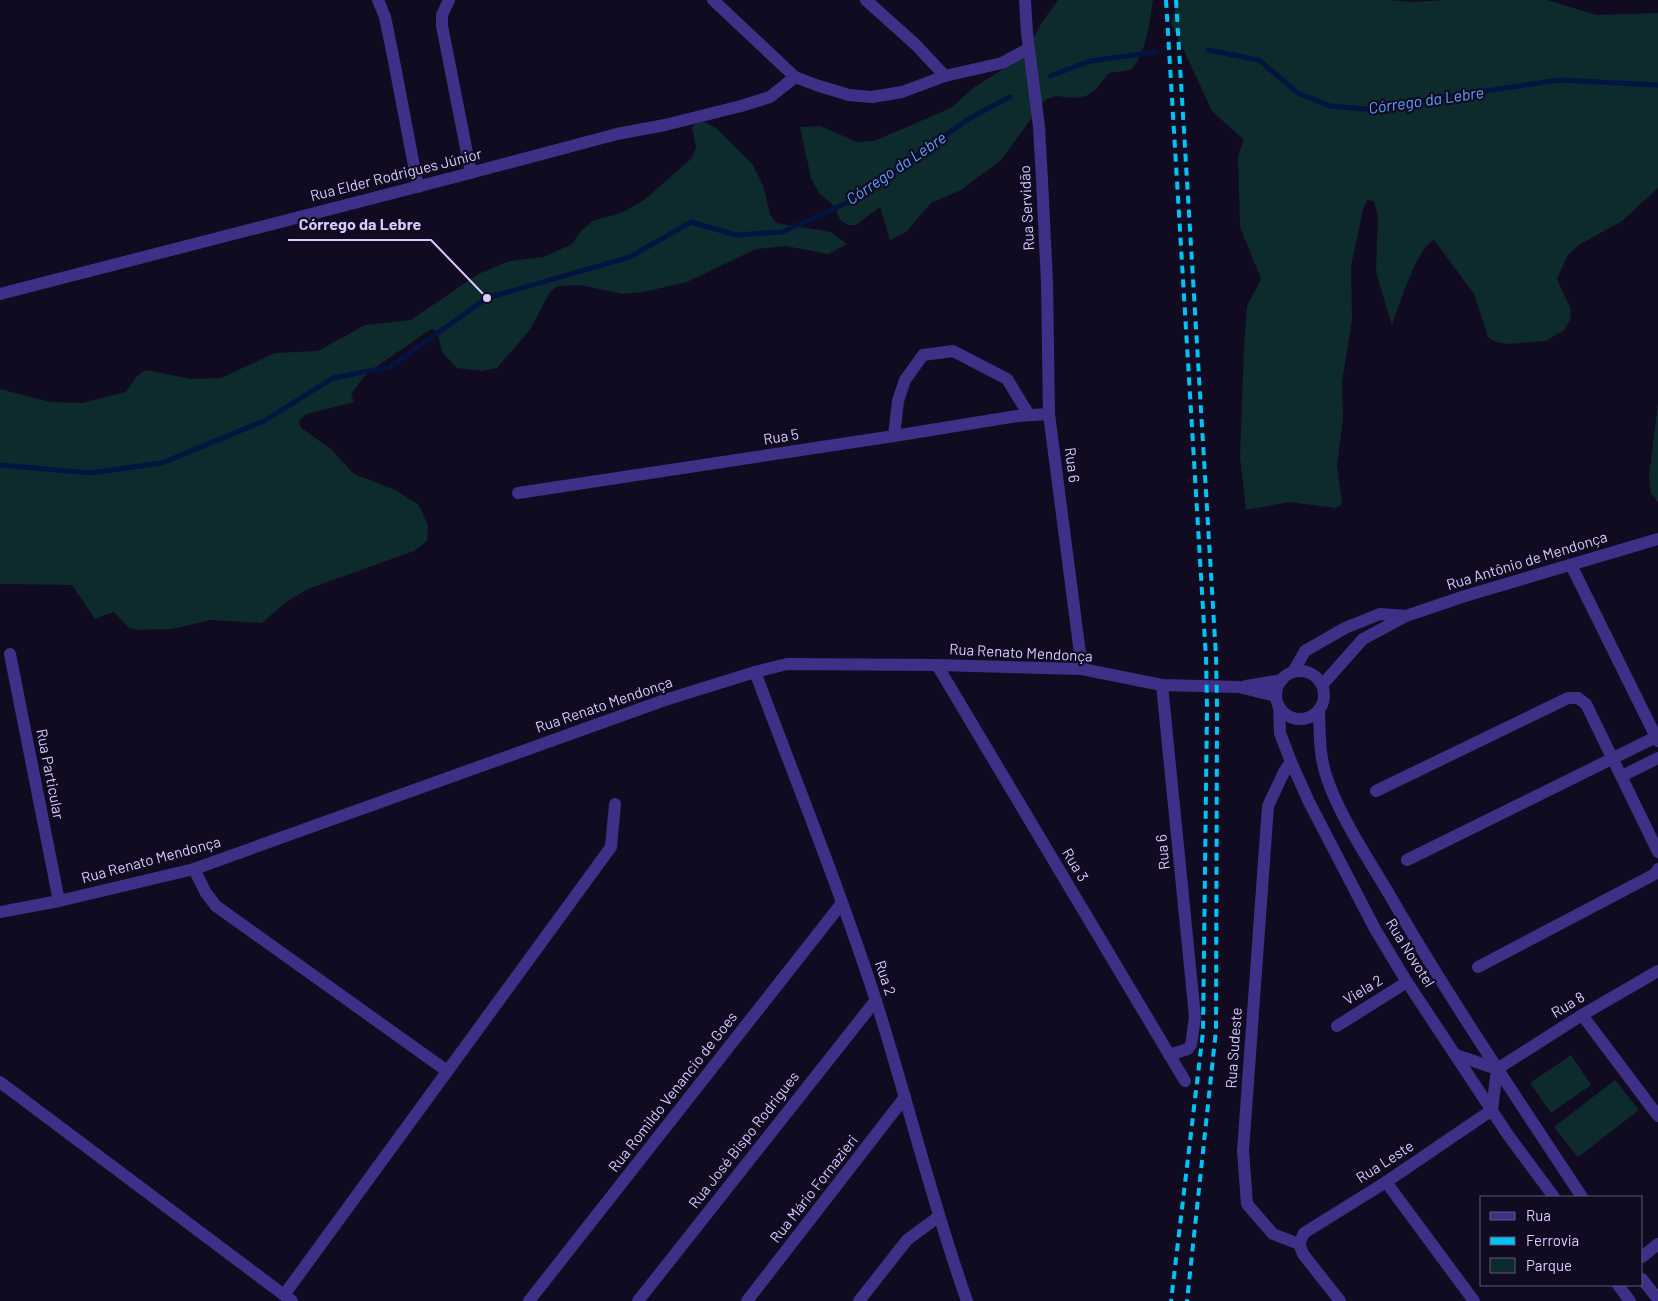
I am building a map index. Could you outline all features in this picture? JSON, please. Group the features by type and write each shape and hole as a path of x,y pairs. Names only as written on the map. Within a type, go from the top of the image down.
{"street":[{"path":"378,0 393,56 418,187"},
{"path":"449,0 442,15 442,26 471,173"},
{"path":"713,0 795,77 816,86 850,95 872,97 902,92 945,76 1002,63 1028,50"},
{"path":"866,0 916,45 945,76"},
{"name":"Rua Servidão","path":"1026,0 1028,50 1038,127 1042,180 1047,283 1049,414"},
{"name":"Rua Elder Rodrigues Júnior","path":"0,294 617,134 741,106 770,97 795,77"},
{"path":"894,436 898,401 905,380 923,355 953,351 1007,379 1029,415"},
{"name":"Rua 5","path":"518,493 1029,415 1049,414"},
{"name":"Rua 6","path":"1049,414 1082,669"},
{"name":"Rua Antônio de Mendonça","path":"1322,684 1363,639 1406,616 1465,596 1658,539"},
{"path":"1407,860 1613,758 1657,739 1571,565"},
{"name":"Rua Antônio de Mendonça","path":"1293,672 1306,652 1345,628 1380,614 1406,616"},
{"name":"Rua Particular","path":"10,654 59,901"},
{"name":"Rua Renato Mendonça","path":"0,912 59,901 194,868 665,700 787,664 937,665 1082,669 1162,684 1239,687 1282,680"},
{"name":"Rua 3","path":"937,665 1185,1081"},
{"name":"Rua 2","path":"755,672 842,903 876,1000 906,1097 938,1217 966,1300"},
{"path":"1293,672 1306,672 1313,675 1322,684 1325,698 1319,710 1308,718 1295,719 1283,712 1278,701 1278,685 1293,672"},
{"name":"Rua 6","path":"1162,684 1195,1017 1191,1045 1188,1049 1169,1055"},
{"name":"Rua Renato Mendonça","path":"1239,687 1278,701"},
{"path":"1376,791 1568,698 1578,698 1586,704 1658,852"},
{"name":"Rua Novotel","path":"1278,701 1280,733 1291,762 1309,802 1375,929 1407,982 1508,1134 1553,1196"},
{"name":"Rua Novotel","path":"1319,710 1320,754 1328,782 1347,822 1425,956 1581,1196"},
{"path":"1622,776 1658,758"},
{"name":"Rua Sudeste","path":"1291,762 1284,772 1268,806 1243,1151 1247,1204 1273,1234 1299,1244"},
{"path":"0,1082 288,1298 447,1071 611,847 614,804"},
{"path":"194,868 206,893 216,906 447,1071"},
{"path":"1478,967 1655,874 1658,868"},
{"name":"Rua Romildo Venancio de Goes","path":"529,1301 842,903"},
{"name":"Rua 8","path":"1497,1069 1582,1015 1658,971"},
{"name":"Viela 2","path":"1337,1026 1407,982"},
{"name":"Rua José Bispo Rodrigues","path":"638,1301 876,1000"},
{"path":"1582,1015 1658,1116"},
{"path":"1456,1055 1497,1069 1492,1110"},
{"name":"Rua Mário Fornazieri","path":"747,1301 906,1097"},
{"name":"Rua Leste","path":"1299,1244 1304,1233 1386,1182 1492,1110"},
{"path":"1386,1182 1474,1301"},
{"path":"859,1301 907,1240 938,1217"},
{"path":"1299,1244 1303,1254 1340,1301"},
{"path":"1643,1256 1658,1244"},
{"path":"1643,1280 1658,1299"},
{"path":"1619,1286 1630,1301"}],"green space":[{"path":"1058,0 1153,0 1144,46 1131,70 1109,73 1095,90 1086,96 1075,98 1056,96 1045,100 1001,160 961,190 931,203 906,232 890,240 880,207 856,225 848,225 840,220 836,208 819,193 811,178 800,127 820,126 857,142 874,141 951,108 973,88 1025,55 1042,22"},
{"path":"1178,0 1391,0 1412,2 1445,0 1547,0 1596,15 1658,13 1658,188 1622,221 1579,245 1567,256 1557,279 1571,310 1570,320 1564,330 1546,341 1509,344 1496,342 1488,337 1474,294 1434,240 1421,254 1415,265 1392,325 1376,272 1378,216 1374,201 1367,200 1363,209 1351,266 1352,320 1342,382 1343,419 1337,465 1342,504 1336,508 1289,502 1246,510 1240,457 1244,347 1247,306 1261,279 1240,227 1238,156 1244,140 1212,111 1171,23"},
{"path":"700,120 715,127 753,165 764,188 770,214 776,223 831,232 847,244 828,254 786,246 756,249 687,282 643,292 624,294 580,285 558,286 550,292 529,331 497,368 482,371 457,368 442,352 437,331 431,329 366,374 351,394 354,402 307,414 299,420 300,427 332,450 354,474 395,490 419,505 428,525 427,541 414,551 308,589 286,602 262,623 211,620 172,629 136,630 128,627 114,612 95,619 72,585 0,584 0,389 50,402 82,403 126,392 137,376 146,370 191,379 221,378 275,353 318,351 365,325 411,320 478,274 510,261 544,257 572,244 582,230 593,221 623,212 644,200 692,158 696,147 692,127"},
{"path":"1658,403 1658,502 1651,493 1649,476"},
{"path":"1571,1055 1591,1085 1551,1113 1530,1083"},
{"path":"1615,1080 1639,1110 1578,1157 1554,1127"}],"waterway":[{"name":"Córrego da Lebre","path":"1208,50 1259,60 1298,93 1330,106 1365,109 1559,80 1658,85"},
{"name":"Córrego da Lebre","path":"1050,76 1090,61 1156,52"},
{"name":"Córrego da Lebre","path":"0,465 91,473 162,463 264,421 333,378 390,367 487,298 630,257 691,222 736,235 782,232 853,200 970,118 1010,97"}],"railway":[{"path":"1166,0 1206,658 1207,708 1203,1032 1171,1301"},
{"path":"1176,0 1216,656 1217,708 1216,1030 1187,1301"}],"place":[{"name":"Córrego da Lebre","path":"487,298"}]}
